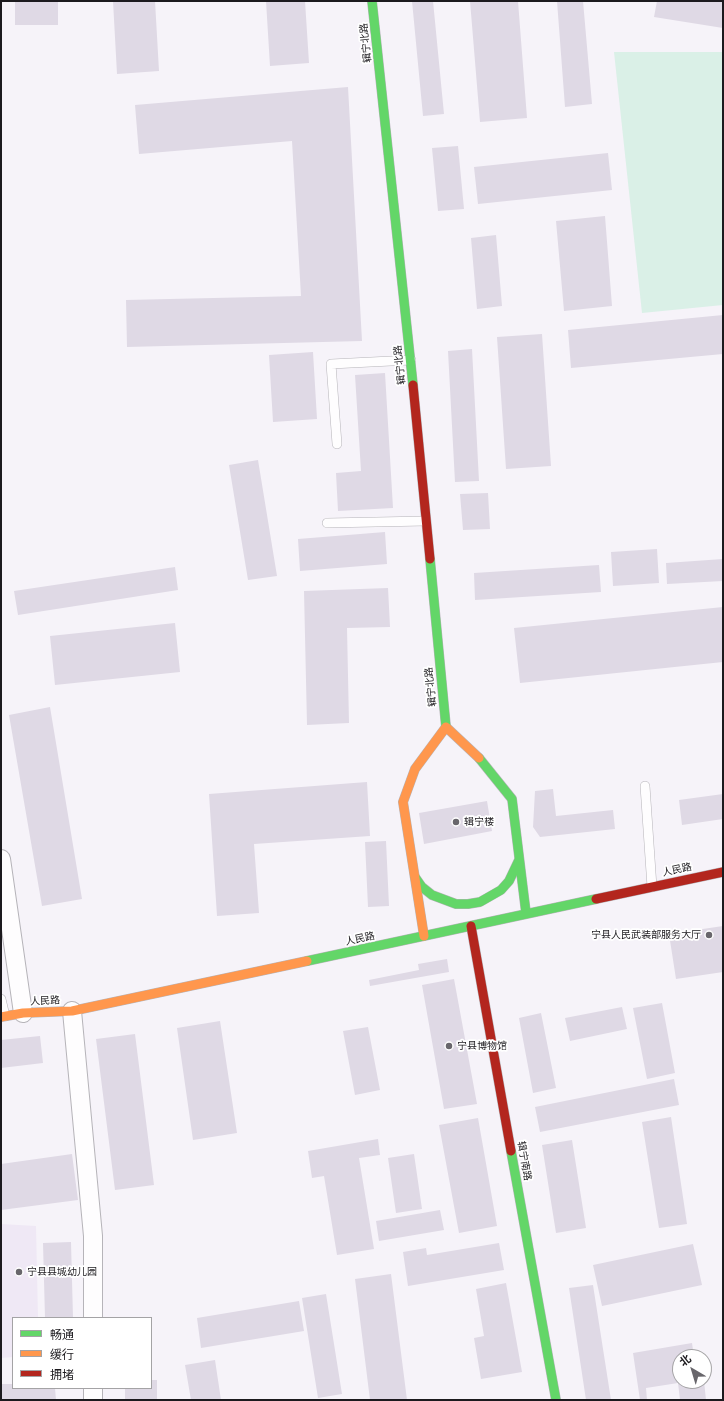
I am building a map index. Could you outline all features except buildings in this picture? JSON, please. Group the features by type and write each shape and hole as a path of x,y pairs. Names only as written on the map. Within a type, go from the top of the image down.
{"street":[{"name":"辑宁北路","path":"372,1 411,360 425,521 446,727"},
{"path":"424,936 403,802 414,769 446,727 486,764 512,799 526,913"},
{"path":"1,859 10,1015"},
{"path":"415,877 422,887 432,895 456,904 468,904 480,902 501,890 512,876 519,860"},
{"name":"人民路","path":"10,1015 72,1011 723,872"},
{"name":"辑宁南路","path":"471,926 556,1400"},
{"path":"72,1011 93,1236 93,1317"},
{"path":"93,1389 93,1400"}],"lane":[{"path":"337,444 331,364 411,360"},
{"path":"327,523 425,521"},
{"path":"645,786 652,887"},
{"path":"1,999 10,1015"}],"shaded area":[{"name":"宁县县城幼儿园","path":"1,1224 36,1226 38,1317 12,1317 12,1357 1,1358"}],"green space":[{"path":"614,52 723,52 723,305 642,313"}],"traffic: fast":[{"path":"372,1 413,385"},
{"path":"430,559 446,727"},
{"path":"479,758 512,799 526,913"},
{"path":"415,877 422,887 432,895 456,904 468,904 480,902 501,890 509,881 519,860"},
{"path":"307,961 596,899"},
{"path":"511,1151 556,1400"}],"traffic: slow":[{"path":"424,936 403,802 415,769 446,727 479,758"},
{"path":"1,1017 23,1013 72,1011 307,961"}],"traffic: jam":[{"path":"413,385 430,559"},
{"path":"596,899 723,872"},
{"path":"471,926 511,1151"}],"place":[{"name":"辑宁楼","path":"456,822"},
{"name":"宁县人民武装部服务大厅","path":"709,935"},
{"name":"宁县博物馆","path":"449,1046"},
{"name":"宁县县城幼儿园","path":"19,1272"}]}
